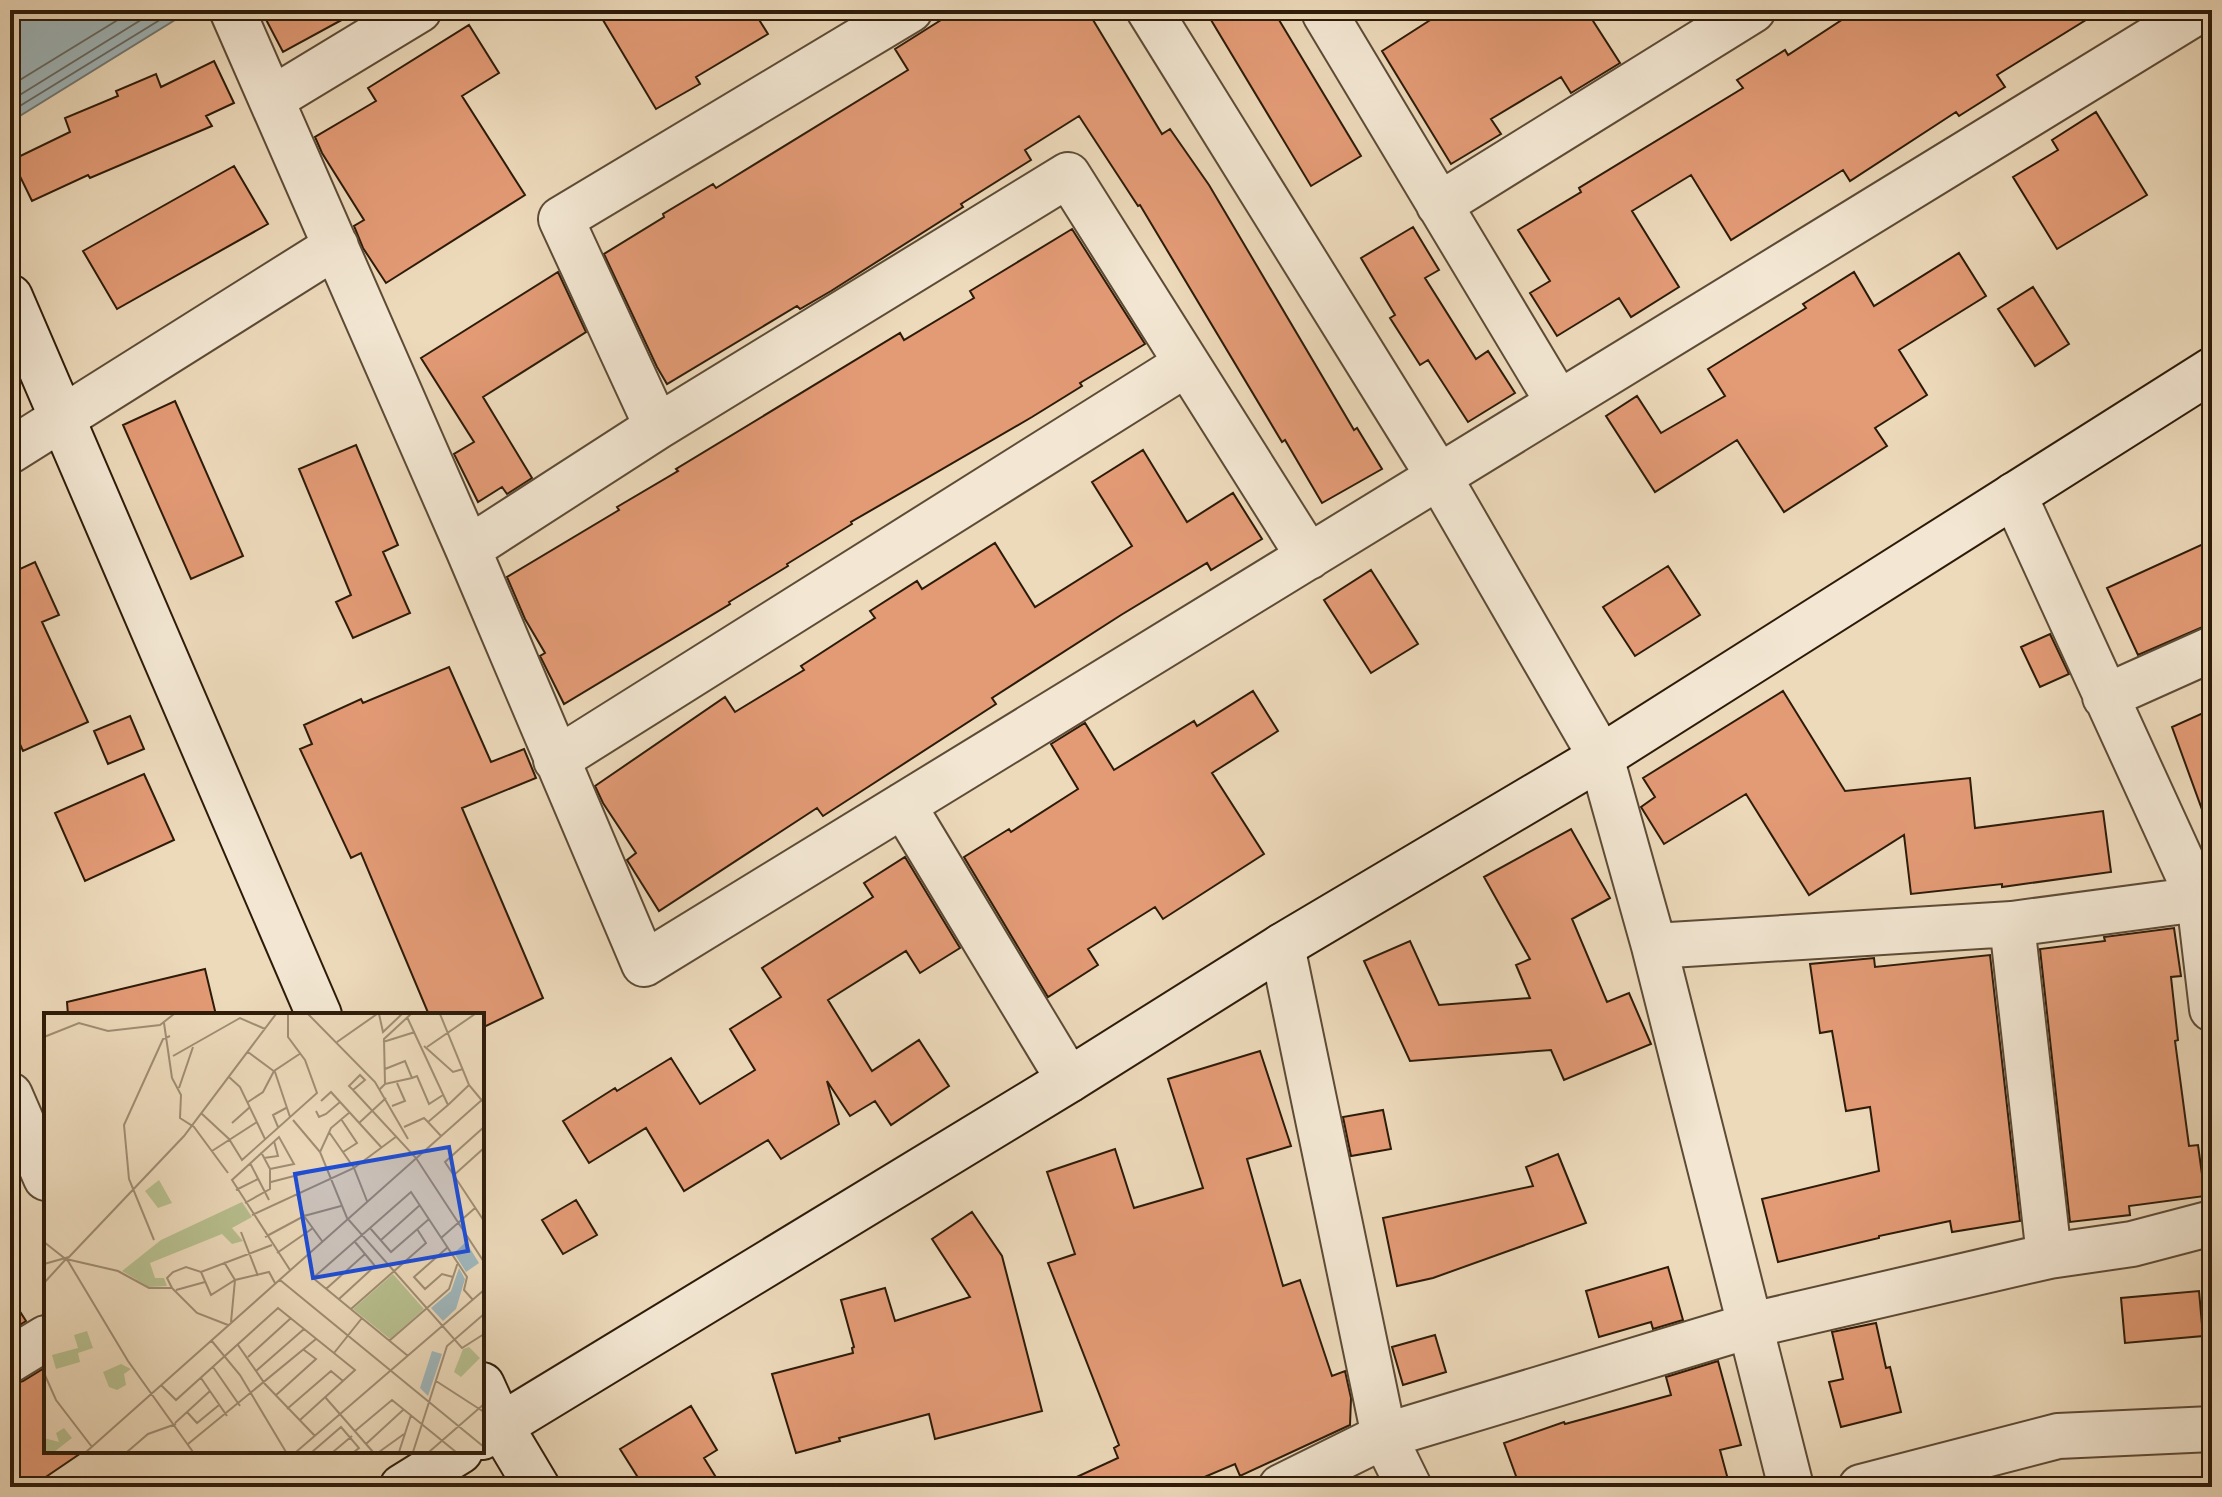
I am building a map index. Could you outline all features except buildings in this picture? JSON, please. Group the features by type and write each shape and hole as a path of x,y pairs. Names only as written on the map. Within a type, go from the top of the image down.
{"street":[{"path":"232,10 468,549 644,964 2200,10"},
{"path":"272,99 419,10"},
{"path":"657,427 561,219 910,10"},
{"path":"1149,10 1439,477 1601,757 1654,946 1791,1487"},
{"path":"1331,10 1325,14 1558,402"},
{"path":"1439,205 1753,10"},
{"path":"468,549 657,427 1068,175 1309,557"},
{"path":"10,451 336,246"},
{"path":"10,297 318,1013"},
{"path":"556,760 1186,364"},
{"path":"491,1431 1069,1080 1282,946 1601,757 2212,370"},
{"path":"2014,495 2105,697 2206,897 2212,1009"},
{"path":"2105,697 2212,649"},
{"path":"903,805 1069,1080"},
{"path":"1654,946 2012,924 2206,897"},
{"path":"2012,924 2049,1256"},
{"path":"1282,946 1384,1436 1409,1487"},
{"path":"10,1095 44,1173"},
{"path":"1281,1487 1384,1436 1752,1325 2049,1256 2132,1244 2212,1223"},
{"path":"10,1360 44,1339"},
{"path":"484,1395 491,1431 537,1487"},
{"path":"1861,1487 2058,1436 2212,1429"},
{"path":"402,1487 457,1453"}],"water":[{"path":"10,10 191,10 10,122"}]}
